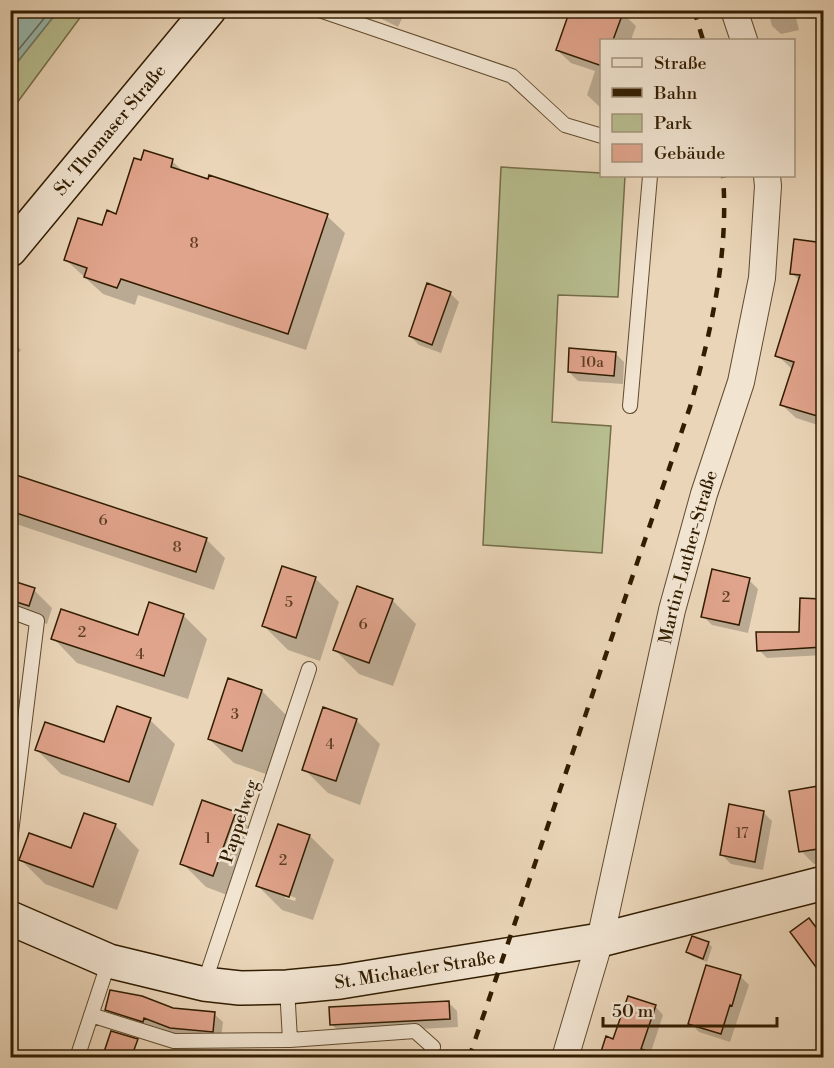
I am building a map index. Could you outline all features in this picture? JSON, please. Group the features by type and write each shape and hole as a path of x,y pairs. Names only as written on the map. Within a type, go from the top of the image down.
{"main road":[{"name":"St. Thomaser Straße","path":"10,250 209,10"},
{"name":"St. Michaeler Straße","path":"10,918 109,961 204,984 240,988 287,987 340,982 600,940 824,883"}],"street":[{"path":"734,10 744,39"},
{"name":"Martin-Luther-Straße","path":"565,1058 600,940 672,610 704,494 741,382 762,278 767,177"}],"lane":[{"path":"319,10 512,76 565,125 600,135"},
{"path":"630,406 650,177"},
{"path":"10,611 37,621 10,841"},
{"name":"Pappelweg","path":"204,984 309,669"},
{"path":"77,1058 109,961"},
{"path":"287,987 291,1040"},
{"path":"91,1015 174,1041 291,1040 415,1031 433,1047 429,1058"}],"green space":[{"path":"58,11 85,11 11,111 11,70"},
{"path":"501,167 600,173 600,177 625,177 618,297 558,295 552,422 611,426 602,553 483,545"}],"water":[{"path":"10,11 58,11 11,70"}],"building":[{"path":"570,10 624,10 613,39 600,39 600,65 556,50"},
{"path":"144,150 173,159 171,167 208,179 209,175 328,214 288,334 121,279 117,288 84,277 87,268 64,260 78,218 102,225 107,210 116,214 134,158 141,160"},
{"path":"794,239 824,243 824,418 780,405 794,362 775,356 800,275 790,274"},
{"path":"427,283 451,292 432,345 409,336"},
{"path":"569,348 616,352 614,376 568,372"},
{"path":"10,473 207,538 196,572 10,511"},
{"path":"282,566 316,577 296,638 262,626"},
{"path":"712,569 750,578 739,625 701,617"},
{"path":"10,580 35,588 29,606 10,600"},
{"path":"357,586 393,599 369,663 333,650"},
{"path":"800,598 821,599 820,632 823,632 823,647 757,651 756,632 799,632"},
{"path":"149,602 184,614 164,676 51,639 61,609 138,635"},
{"path":"228,678 262,690 242,751 208,739"},
{"path":"117,706 151,718 129,782 35,750 45,722 104,742"},
{"path":"323,707 357,719 336,781 302,770"},
{"path":"824,785 824,848 799,852 789,791"},
{"path":"202,800 236,812 213,876 180,864"},
{"path":"729,804 764,811 755,862 720,855"},
{"path":"84,813 116,824 93,887 19,860 29,833 71,848"},
{"path":"278,824 310,835 289,897 256,886"},
{"path":"809,918 824,938 824,978 790,932"},
{"path":"692,936 709,942 703,959 686,952"},
{"path":"706,965 741,975 721,1034 688,1024"},
{"path":"110,990 142,996 173,1008 215,1012 213,1032 170,1028 144,1018 143,1022 105,1010"},
{"path":"628,996 656,1005 641,1049 659,1055 658,1058 599,1058 606,1036 613,1039"},
{"path":"449,1001 450,1019 330,1025 329,1007"},
{"path":"111,1031 138,1039 131,1058 102,1058"}],"railway":[{"path":"694,10 703,39"},
{"path":"469,1058 690,407 717,293 723,234 723,177"}]}
